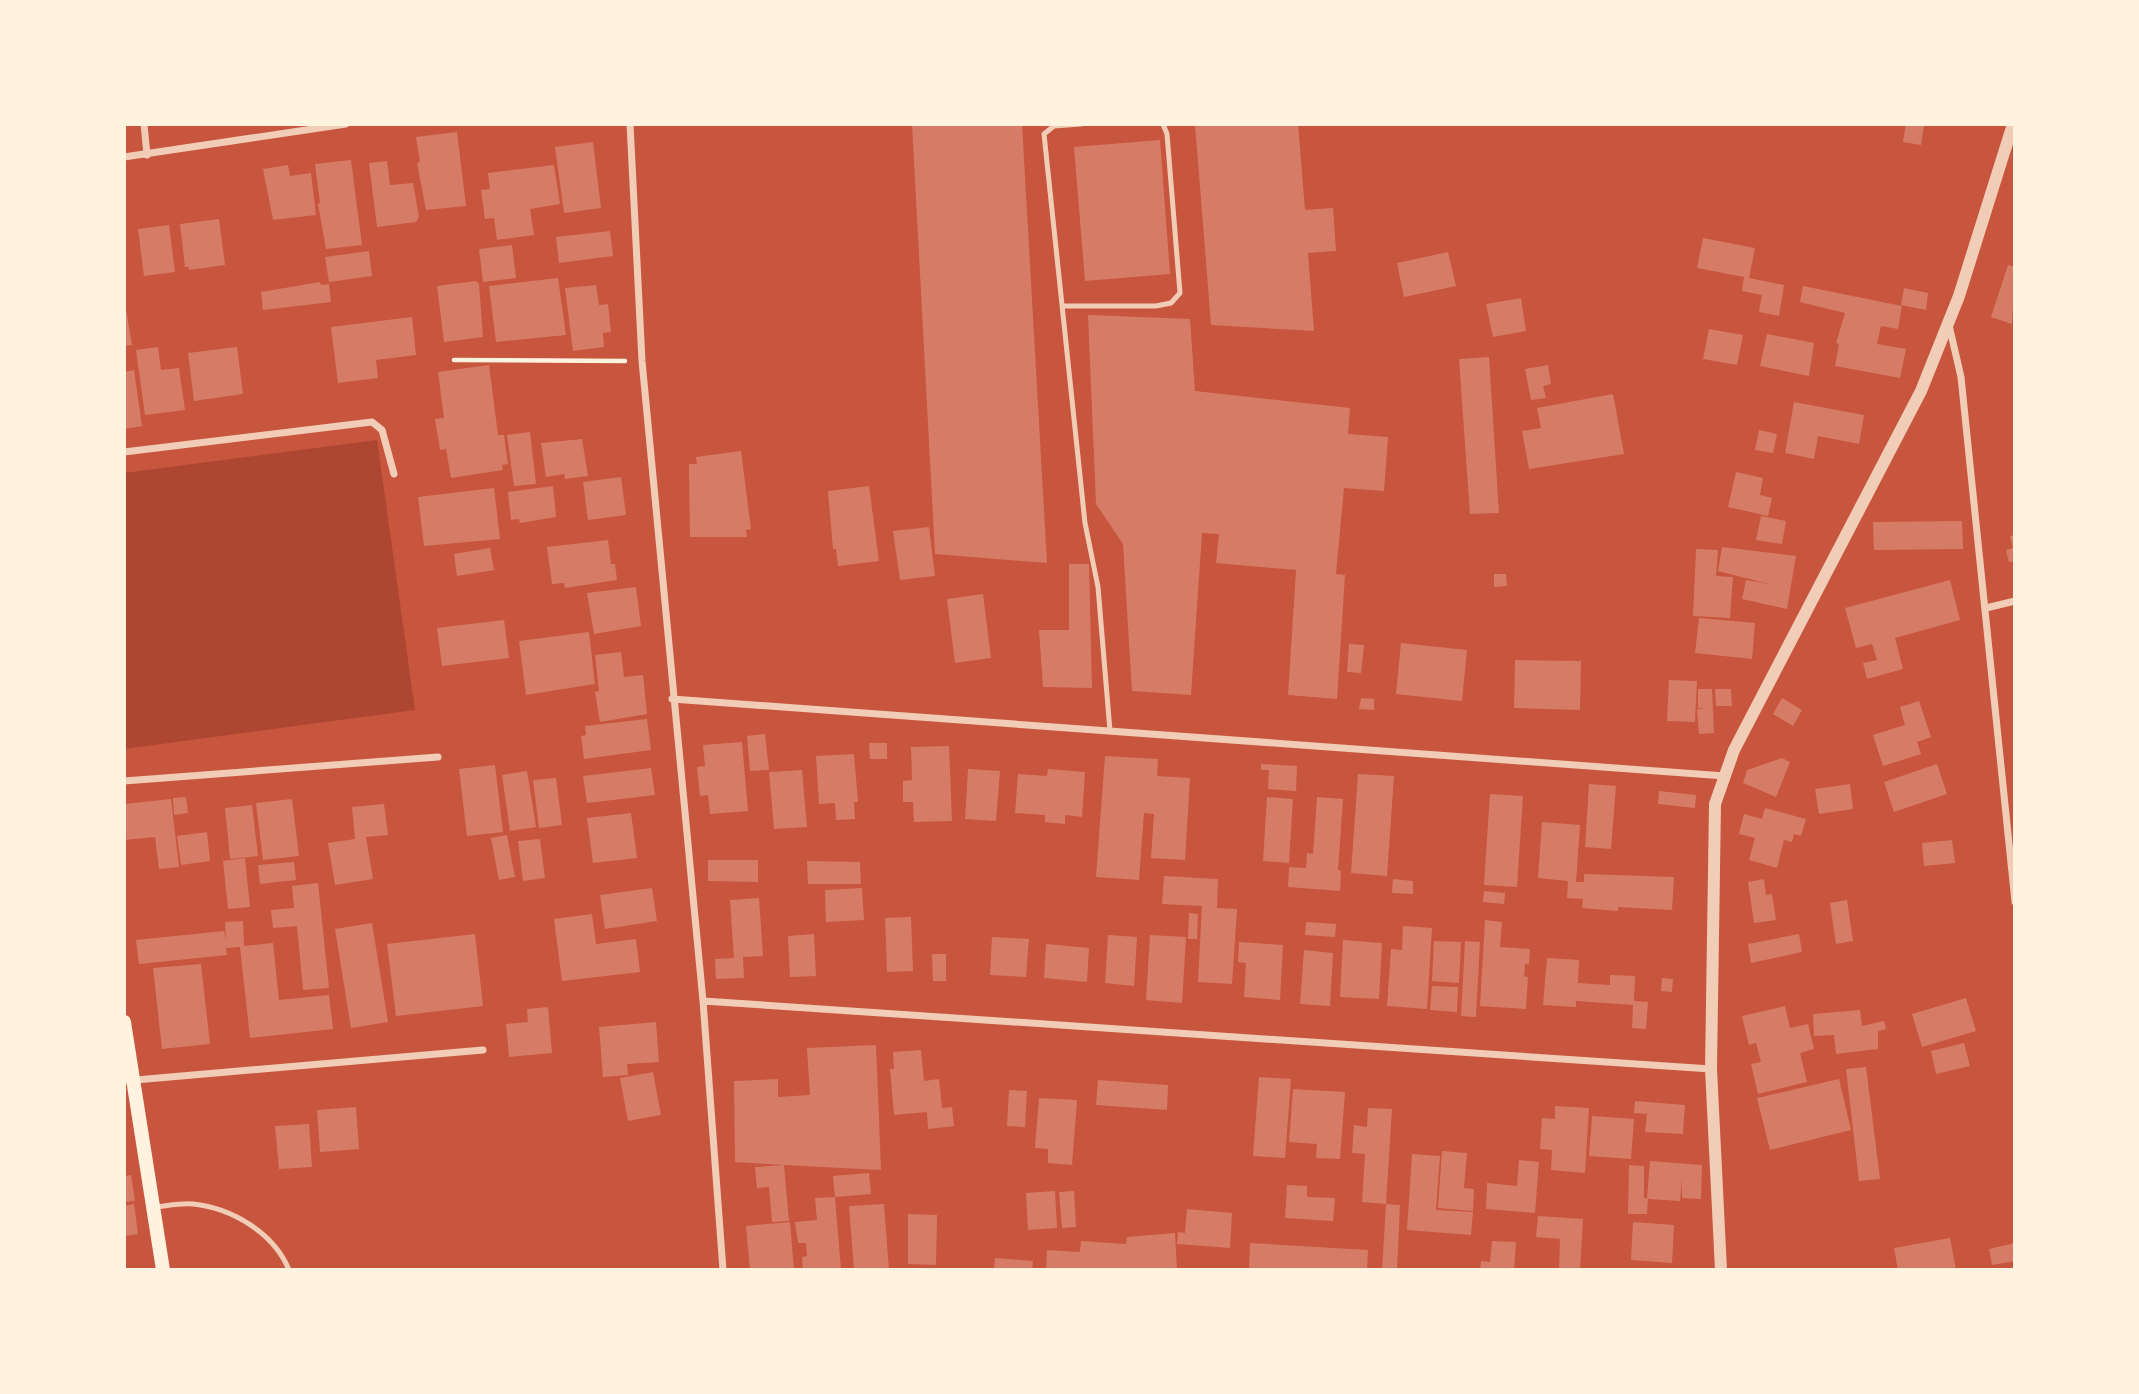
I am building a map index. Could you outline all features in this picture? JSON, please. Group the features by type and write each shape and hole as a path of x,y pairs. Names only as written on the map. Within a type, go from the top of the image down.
{"main road":[{"path":"124,1022 129,1080 163,1270"}],"street":[{"path":"144,124 147,155"},
{"path":"124,157 346,124"},
{"path":"630,124 642,361 672,699 703,1002 723,1270"},
{"path":"1721,1270 1711,1069 1715,804 1740,737 1921,391 1959,296 2013,124"},
{"path":"1948,321 1961,377 2015,902"},
{"path":"124,452 372,422 382,430 394,474"},
{"path":"1986,608 2015,601"},
{"path":"672,699 1725,776"},
{"path":"124,781 438,757"},
{"path":"703,1002 1711,1069"},
{"path":"129,1080 484,1049"}],"lane":[{"path":"1081,124 1054,127 1044,134 1085,523 1098,587 1110,731"},
{"path":"1062,306 1156,306 1171,303 1180,293 1167,134 1163,124"},
{"path":"153,1207 192,1204 223,1212 254,1226 284,1258 289,1270"}],"path":[{"path":"454,360 642,361"}],"shaded area":[{"path":"377,440 415,710 124,749 124,473"}],"building":[{"path":"912,124 1022,124 1047,563 935,554"},
{"path":"1195,124 1298,124 1305,210 1333,208 1336,251 1308,253 1314,331 1211,325"},
{"path":"1906,124 1924,125 1921,145 1903,142"},
{"path":"457,132 466,206 426,210 417,163 420,162 416,137"},
{"path":"1160,140 1170,274 1085,281 1074,147"},
{"path":"593,142 601,208 564,213 555,147"},
{"path":"351,160 362,245 326,249 318,204 315,164"},
{"path":"387,161 390,185 413,183 419,217 416,222 377,227 369,163"},
{"path":"288,165 290,176 311,173 316,215 273,220 263,169"},
{"path":"554,165 560,204 530,209 534,235 497,240 494,218 485,219 481,190 490,189 488,173"},
{"path":"219,219 225,265 189,270 189,267 185,267 180,224"},
{"path":"169,225 175,272 144,276 138,229"},
{"path":"610,231 613,256 559,263 556,237"},
{"path":"1703,238 1755,248 1749,278 1784,285 1779,316 1759,312 1762,295 1742,291 1744,277 1697,268"},
{"path":"512,245 516,278 483,282 479,249"},
{"path":"369,251 372,276 329,282 325,257"},
{"path":"1448,252 1456,286 1404,297 1397,263"},
{"path":"2008,265 2015,267 2012,324 1991,317"},
{"path":"558,278 566,335 496,342 489,286"},
{"path":"476,281 479,284 483,337 444,342 437,286"},
{"path":"320,282 321,285 329,284 331,302 263,310 261,292"},
{"path":"596,285 599,305 608,304 611,332 603,333 604,347 573,351 565,288"},
{"path":"1803,286 1902,306 1898,329 1881,326 1877,344 1906,349 1900,378 1835,366 1839,344 1836,343 1845,313 1800,302"},
{"path":"1904,288 1928,293 1926,310 1901,305"},
{"path":"124,297 132,345 124,346"},
{"path":"1521,298 1526,331 1493,337 1486,304"},
{"path":"1088,315 1190,319 1195,391 1350,408 1348,434 1388,437 1384,491 1344,488 1336,574 1345,575 1337,699 1288,695 1296,570 1216,563 1219,534 1202,533 1191,695 1132,691 1123,544 1096,504"},
{"path":"412,317 416,355 376,360 378,378 338,383 331,327"},
{"path":"1709,329 1743,335 1737,365 1703,359"},
{"path":"1767,334 1814,343 1809,376 1760,366"},
{"path":"158,347 161,370 179,368 185,410 145,415 136,350"},
{"path":"237,347 243,394 194,401 188,353"},
{"path":"1489,357 1499,513 1470,514 1459,359"},
{"path":"489,365 498,435 504,435 508,464 502,465 503,470 451,478 446,449 440,450 435,419 444,418 438,372"},
{"path":"1548,365 1551,384 1543,386 1546,398 1531,400 1525,369"},
{"path":"134,370 142,426 124,429 124,372"},
{"path":"1613,394 1624,454 1529,469 1522,431 1541,428 1537,408"},
{"path":"1794,402 1864,415 1859,444 1818,436 1814,459 1785,453"},
{"path":"1759,430 1777,434 1773,453 1755,450"},
{"path":"530,432 536,484 514,486 507,435"},
{"path":"582,439 588,476 565,479 564,474 546,477 541,443"},
{"path":"741,451 751,529 746,530 747,537 690,537 689,464 697,464 696,457"},
{"path":"1736,472 1763,478 1760,495 1772,498 1768,516 1728,507"},
{"path":"621,477 626,515 588,520 583,482"},
{"path":"553,486 556,517 520,523 519,519 511,520 508,492"},
{"path":"869,486 879,561 838,566 836,549 833,549 828,491"},
{"path":"494,488 500,539 424,546 418,497"},
{"path":"1761,516 1786,521 1782,544 1756,540"},
{"path":"1962,521 1963,549 1874,550 1873,522"},
{"path":"929,527 935,576 900,580 893,531"},
{"path":"2015,535 2015,561 2009,562 2006,550 2013,548 2010,536"},
{"path":"608,540 611,564 615,564 617,580 565,588 564,583 552,584 547,547"},
{"path":"1722,547 1796,556 1787,609 1742,599 1746,580 1769,584 1718,571"},
{"path":"490,548 494,570 457,576 454,554"},
{"path":"1696,549 1718,550 1716,576 1733,577 1730,618 1693,616"},
{"path":"1069,564 1089,564 1092,688 1043,687 1039,630 1069,630"},
{"path":"1494,574 1506,574 1507,586 1494,587"},
{"path":"1950,580 1960,620 1895,638 1903,669 1867,679 1863,663 1877,660 1872,644 1856,648 1845,608"},
{"path":"636,587 641,626 594,634 587,593"},
{"path":"983,594 991,658 955,663 947,599"},
{"path":"1699,618 1755,623 1752,659 1695,653"},
{"path":"504,620 509,658 442,666 437,628"},
{"path":"589,632 595,684 526,695 519,641"},
{"path":"1401,643 1467,650 1462,701 1396,694"},
{"path":"1349,644 1364,645 1361,673 1347,672"},
{"path":"621,652 624,677 643,675 647,714 600,722 595,692 599,691 595,655"},
{"path":"1515,660 1581,661 1580,710 1514,708"},
{"path":"1669,680 1697,681 1695,722 1667,721"},
{"path":"1698,689 1712,689 1714,733 1699,734 1697,709 1707,709 1698,708"},
{"path":"1715,689 1731,689 1732,706 1716,706"},
{"path":"1361,698 1374,699 1374,710 1359,709"},
{"path":"1782,698 1802,710 1793,726 1773,714"},
{"path":"1919,701 1931,737 1917,742 1921,754 1883,766 1873,735 1905,725 1900,707"},
{"path":"647,719 651,750 584,759 581,736 586,735 585,726"},
{"path":"765,734 769,770 750,771 747,736"},
{"path":"742,742 748,811 710,814 708,795 700,796 697,767 705,766 703,745"},
{"path":"869,743 887,743 887,759 870,759"},
{"path":"949,746 952,821 914,822 913,802 903,802 903,781 912,780 911,747"},
{"path":"854,754 858,802 854,802 855,819 836,820 835,803 819,804 816,756"},
{"path":"1105,756 1158,759 1157,776 1190,778 1185,860 1151,858 1154,814 1144,813 1139,880 1096,877"},
{"path":"1782,758 1790,762 1776,797 1743,783 1747,770"},
{"path":"1261,764 1297,766 1296,791 1268,789 1269,770 1261,770"},
{"path":"1937,764 1947,794 1894,812 1884,782"},
{"path":"495,765 503,832 467,836 459,769"},
{"path":"651,768 655,795 587,803 583,776"},
{"path":"968,769 1000,771 996,821 965,819"},
{"path":"1048,769 1085,772 1082,817 1065,815 1065,824 1045,822 1045,815 1015,813 1018,774 1047,776"},
{"path":"802,770 807,827 774,829 769,772"},
{"path":"527,771 536,827 510,831 502,775"},
{"path":"1358,774 1394,776 1387,876 1351,873"},
{"path":"556,778 562,825 539,828 533,780"},
{"path":"1589,784 1616,786 1611,849 1585,847"},
{"path":"1850,784 1853,809 1819,814 1815,789"},
{"path":"1659,791 1696,795 1695,808 1658,804"},
{"path":"1490,794 1523,796 1517,887 1484,885"},
{"path":"186,797 188,813 174,815 173,798"},
{"path":"1267,797 1293,799 1289,863 1263,861"},
{"path":"1317,797 1343,799 1338,870 1341,871 1340,891 1288,887 1289,867 1306,868 1307,853 1313,854"},
{"path":"171,799 179,867 159,869 155,837 124,840 124,804"},
{"path":"292,799 299,856 263,860 256,803"},
{"path":"384,804 388,835 366,837 373,879 335,885 328,843 355,839 352,807"},
{"path":"252,805 258,856 230,859 225,808"},
{"path":"1765,808 1806,819 1801,836 1794,834 1792,842 1784,840 1777,868 1749,860 1755,838 1739,834 1744,814 1762,819"},
{"path":"631,813 637,858 593,863 587,818"},
{"path":"1542,822 1580,825 1576,882 1584,882 1584,874 1674,877 1672,910 1618,907 1618,911 1582,908 1583,899 1567,898 1568,881 1538,878"},
{"path":"207,832 210,861 181,865 177,836"},
{"path":"507,835 515,877 499,880 491,838"},
{"path":"540,839 545,878 523,881 518,841"},
{"path":"1952,840 1955,863 1924,866 1922,843"},
{"path":"245,858 250,907 228,909 223,861"},
{"path":"708,860 758,860 758,882 708,881"},
{"path":"807,861 860,862 861,884 808,884"},
{"path":"294,862 296,880 260,884 258,865"},
{"path":"1164,876 1218,879 1217,908 1237,909 1232,984 1198,982 1202,906 1162,904"},
{"path":"1393,879 1413,881 1413,894 1392,893"},
{"path":"1764,879 1766,895 1772,894 1776,920 1754,923 1748,882"},
{"path":"318,883 329,988 303,990 297,926 273,928 271,910 294,908 292,886"},
{"path":"652,888 657,921 605,929 600,895"},
{"path":"862,888 864,920 826,922 825,890"},
{"path":"1484,891 1505,893 1504,904 1483,902"},
{"path":"759,898 763,956 743,957 744,978 716,979 715,959 734,958 730,900"},
{"path":"1847,900 1853,941 1836,944 1830,903"},
{"path":"1189,913 1198,914 1197,939 1188,939"},
{"path":"592,914 596,944 636,939 640,972 562,981 554,919"},
{"path":"911,917 913,971 887,972 885,918"},
{"path":"1485,920 1502,922 1500,947 1530,949 1529,964 1525,964 1524,976 1528,977 1526,1009 1480,1006"},
{"path":"243,921 244,946 273,943 279,1000 329,995 333,1029 250,1038 240,947 226,948 227,955 139,964 136,940 224,931 226,940 225,922"},
{"path":"1306,922 1336,924 1335,937 1305,935"},
{"path":"372,923 388,1022 351,1028 335,929"},
{"path":"1403,926 1432,928 1427,1009 1387,1006 1391,949 1402,950"},
{"path":"475,934 483,1006 396,1016 387,944"},
{"path":"814,934 816,976 790,977 788,936"},
{"path":"1799,934 1802,952 1751,963 1748,944"},
{"path":"1108,935 1137,937 1134,986 1105,983"},
{"path":"1150,935 1186,937 1182,1003 1146,1000"},
{"path":"992,937 1029,939 1026,977 990,975"},
{"path":"1343,940 1382,943 1379,999 1340,997"},
{"path":"1434,941 1461,942 1459,983 1432,981"},
{"path":"1465,941 1480,942 1476,1017 1461,1016"},
{"path":"1239,942 1283,945 1280,1000 1244,997 1246,963 1238,962"},
{"path":"1046,944 1089,948 1087,982 1044,978"},
{"path":"1304,950 1333,953 1330,1006 1300,1004"},
{"path":"932,954 946,954 946,981 933,981"},
{"path":"1547,958 1579,960 1578,983 1610,985 1610,975 1635,976 1634,1001 1648,1002 1646,1029 1632,1028 1633,1005 1576,1001 1576,1007 1543,1005"},
{"path":"201,964 210,1044 162,1049 153,968"},
{"path":"1662,978 1673,979 1672,992 1661,991"},
{"path":"1432,986 1458,987 1457,1012 1430,1010"},
{"path":"1966,998 1976,1031 1922,1047 1912,1014"},
{"path":"1785,1006 1790,1028 1808,1024 1814,1049 1800,1053 1807,1082 1758,1094 1751,1064 1761,1062 1756,1043 1749,1045 1742,1016"},
{"path":"548,1007 552,1053 509,1057 506,1024 528,1022 527,1009"},
{"path":"1860,1010 1862,1026 1884,1021 1886,1029 1878,1031 1878,1049 1836,1054 1834,1035 1814,1036 1813,1014"},
{"path":"656,1022 659,1062 627,1064 628,1075 603,1077 599,1027"},
{"path":"1964,1043 1970,1066 1936,1074 1931,1051"},
{"path":"876,1045 881,1170 735,1162 734,1081 778,1079 778,1097 810,1095 807,1048"},
{"path":"921,1050 924,1081 939,1079 942,1108 952,1107 954,1126 928,1129 927,1112 894,1115 890,1069 894,1069 893,1052"},
{"path":"1866,1067 1880,1179 1859,1181 1846,1069"},
{"path":"653,1072 661,1115 628,1121 620,1078"},
{"path":"1259,1077 1291,1079 1285,1158 1253,1156"},
{"path":"1839,1079 1851,1130 1770,1150 1757,1098"},
{"path":"1098,1080 1168,1085 1167,1110 1096,1105"},
{"path":"1293,1089 1345,1092 1340,1159 1316,1158 1317,1144 1289,1142"},
{"path":"1009,1090 1027,1091 1025,1127 1007,1126"},
{"path":"1039,1098 1077,1100 1072,1165 1048,1163 1048,1149 1035,1148"},
{"path":"1635,1101 1685,1105 1683,1134 1645,1132 1647,1114 1634,1113"},
{"path":"1555,1106 1589,1108 1585,1173 1551,1170 1552,1150 1540,1149 1542,1118 1555,1119"},
{"path":"356,1107 359,1149 320,1152 317,1110"},
{"path":"1368,1108 1392,1109 1386,1204 1362,1202 1365,1154 1352,1153 1354,1125 1367,1127"},
{"path":"1592,1116 1634,1119 1631,1159 1589,1156"},
{"path":"309,1124 312,1167 279,1169 275,1126"},
{"path":"1442,1151 1467,1153 1464,1188 1474,1189 1473,1211 1438,1208"},
{"path":"1412,1154 1440,1156 1436,1210 1473,1212 1471,1235 1407,1230"},
{"path":"1519,1160 1539,1162 1535,1213 1486,1209 1487,1183 1517,1186"},
{"path":"1650,1161 1702,1165 1701,1199 1682,1198 1682,1179 1680,1201 1648,1199 1647,1214 1628,1214 1629,1165 1644,1166 1644,1198 1647,1198"},
{"path":"784,1165 789,1221 772,1222 769,1187 757,1188 755,1167"},
{"path":"869,1173 871,1194 835,1197 833,1176"},
{"path":"131,1175 135,1201 124,1202 124,1176"},
{"path":"1287,1185 1307,1186 1307,1197 1335,1198 1333,1221 1285,1218"},
{"path":"1055,1191 1057,1228 1028,1230 1026,1193"},
{"path":"1074,1191 1076,1227 1062,1228 1059,1192"},
{"path":"835,1197 841,1270 803,1270 802,1257 807,1256 806,1243 798,1243 795,1222 817,1220 815,1198"},
{"path":"134,1204 138,1234 124,1236 124,1206"},
{"path":"884,1204 889,1270 854,1270 849,1206"},
{"path":"1386,1204 1400,1205 1397,1270 1382,1270"},
{"path":"1187,1209 1232,1213 1230,1248 1177,1244 1178,1232 1185,1233"},
{"path":"908,1214 937,1215 936,1265 908,1264"},
{"path":"1538,1216 1583,1219 1580,1270 1559,1270 1560,1239 1536,1237"},
{"path":"790,1222 794,1270 750,1270 746,1226"},
{"path":"1633,1222 1674,1225 1672,1263 1631,1260"},
{"path":"1175,1233 1177,1270 1046,1270 1047,1250 1080,1252 1081,1241 1126,1244 1127,1237"},
{"path":"1950,1238 1956,1270 1898,1270 1894,1248"},
{"path":"1492,1241 1516,1242 1514,1270 1480,1270 1481,1261 1490,1262"},
{"path":"1250,1243 1368,1250 1367,1270 1249,1270"},
{"path":"2015,1243 2015,1261 1992,1265 1989,1249"},
{"path":"995,1258 1033,1261 1032,1270 994,1270"}]}
